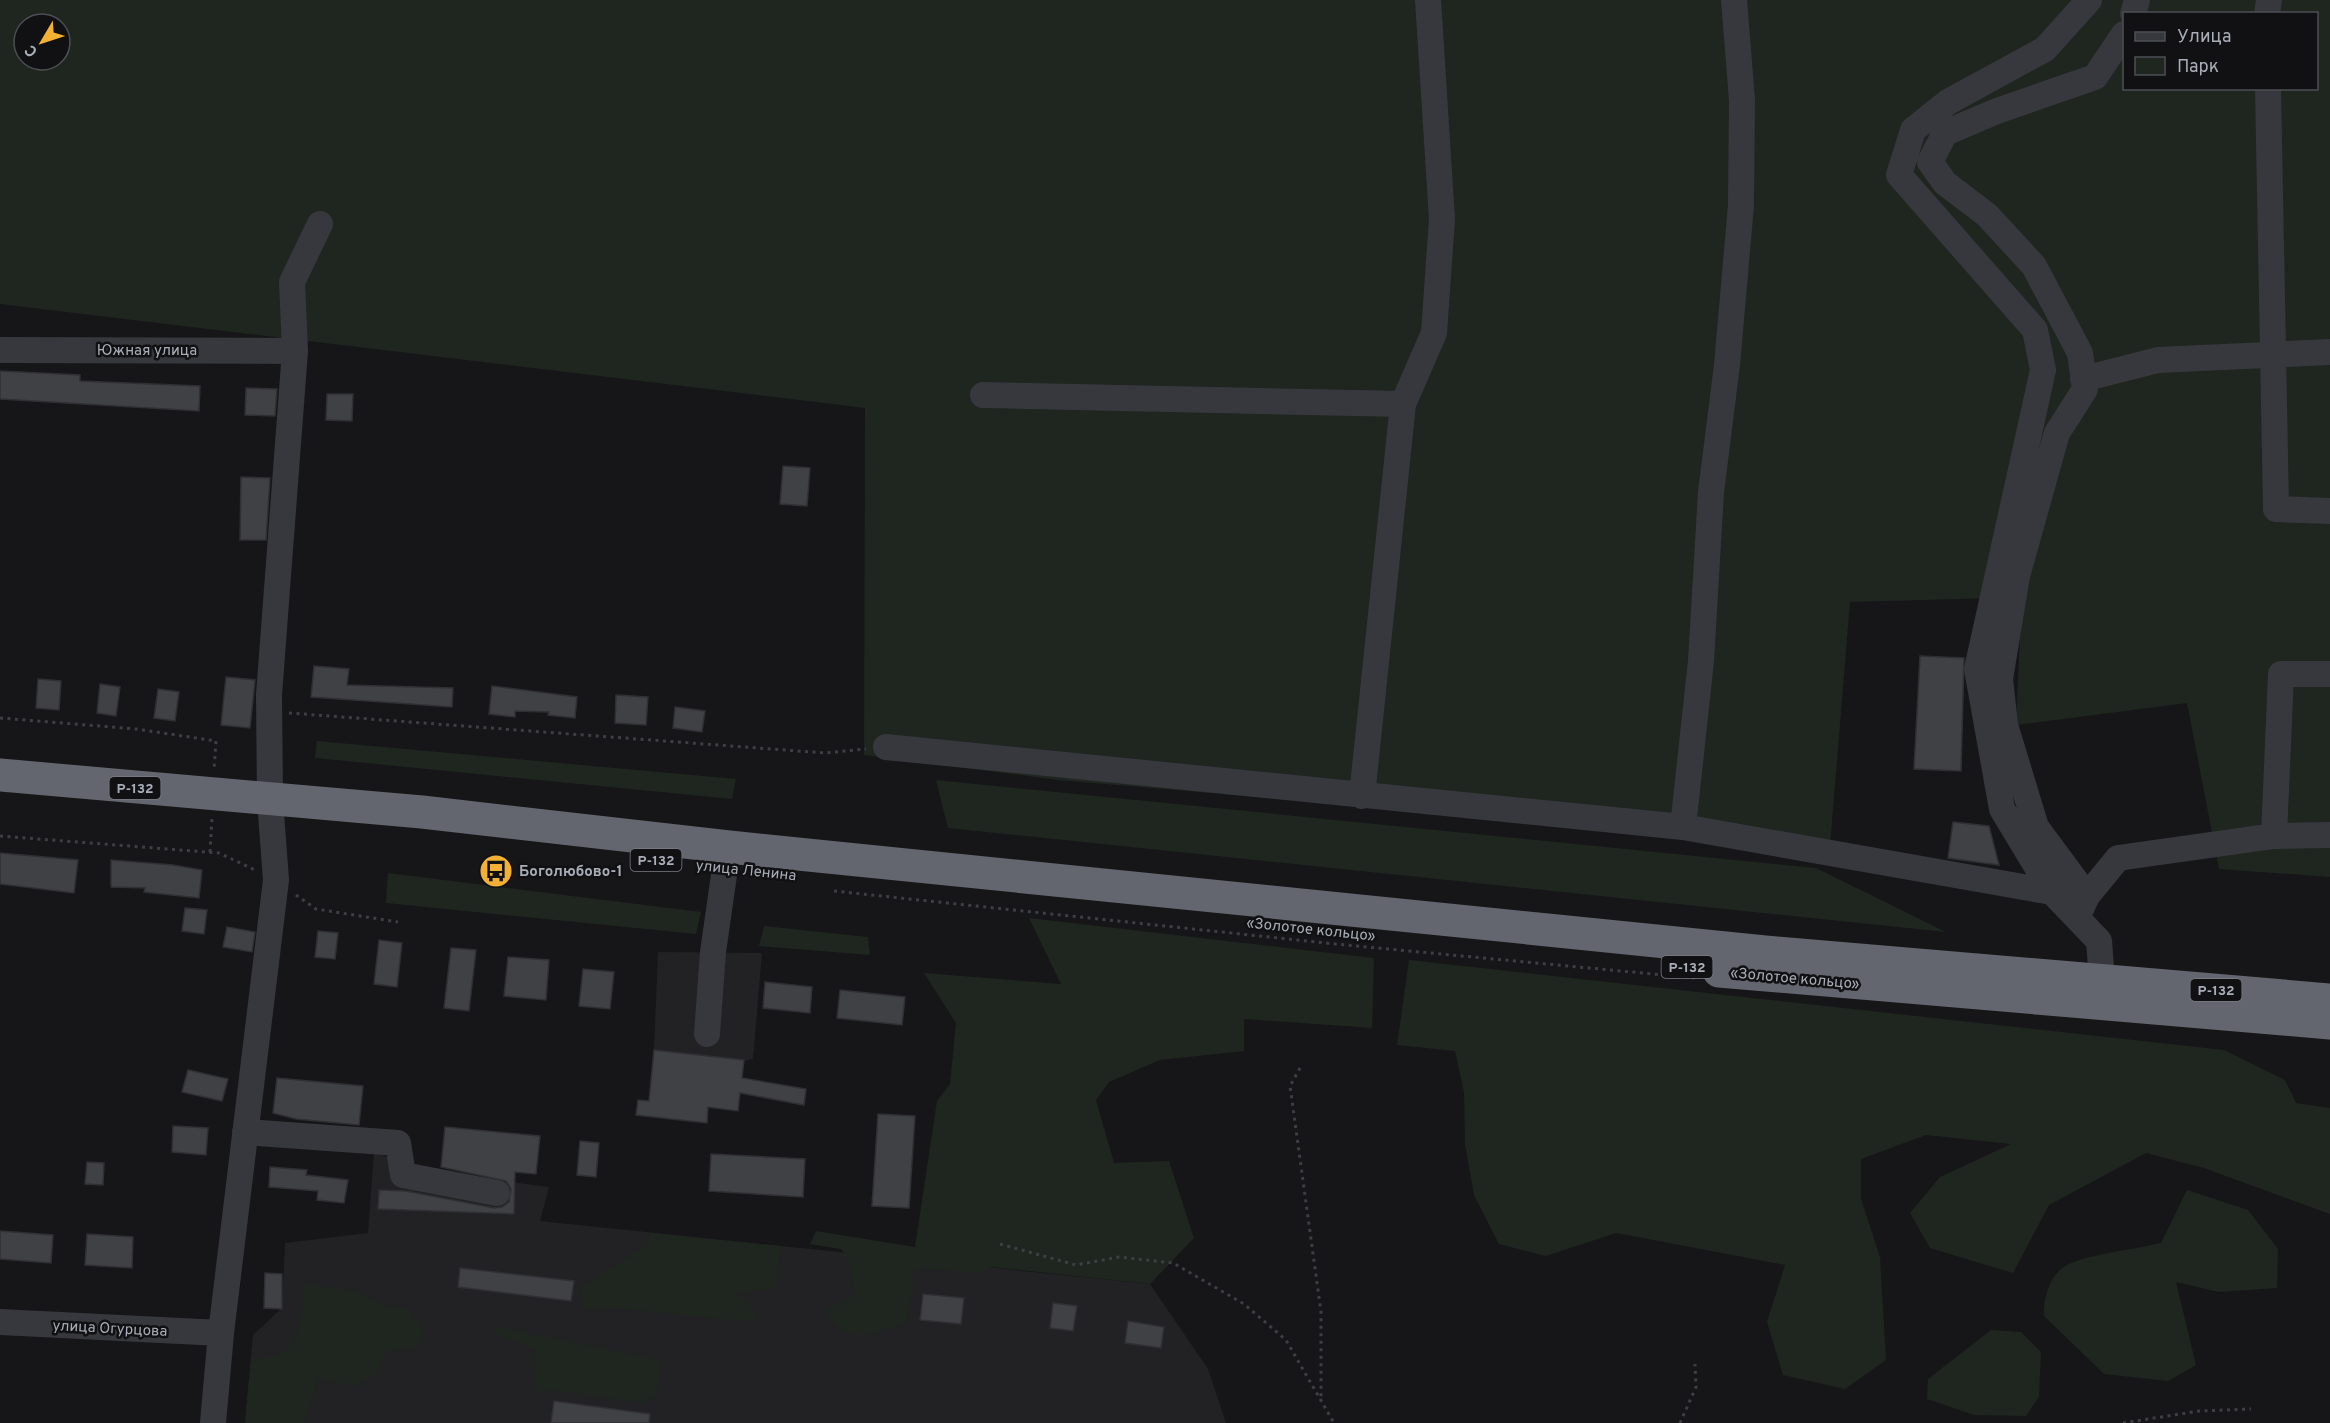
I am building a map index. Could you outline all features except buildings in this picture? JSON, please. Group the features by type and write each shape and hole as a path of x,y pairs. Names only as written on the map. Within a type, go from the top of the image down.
{"highway":[{"name":"улица Ленина","path":"0,774 213,795 422,812 729,847 1046,890"},
{"name":"улица Ленина","path":"270,800 425,832 726,868 1046,890"},
{"name":"«Золотое кольцо»","path":"1046,890 2330,1000"},
{"name":"«Золотое кольцо»","path":"1046,890 1765,975 2330,1023"}],"street":[{"path":"1362,795 1403,404 1434,333 1442,219 1428,0"},
{"path":"1683,827 1701,661 1711,492 1727,365 1741,205 1742,100 1734,0"},
{"path":"2052,892 2002,809 1977,669 2043,370 2035,330 1899,175 1913,130 1948,102 2045,49 2089,0"},
{"path":"2102,980 2099,941 2036,827 2005,725 2000,679 2017,576 2041,486 2057,433 2085,389 2080,353 2034,266 1987,215 1945,183 1930,162 1945,133 1997,111 2095,77 2123,35"},
{"path":"2268,90 2276,509 2330,511"},
{"path":"213,1423 221,1333 276,880 270,800 269,712 295,351 292,282 320,224"},
{"name":"Южная улица","path":"0,350 295,351"},
{"path":"2083,379 2158,360 2330,352"},
{"path":"983,395 1403,404"},
{"path":"2274,836 2281,674 2330,674"},
{"path":"886,747 1683,827 2052,892 2082,907"},
{"path":"2082,907 2118,858 2274,836 2330,835"},
{"path":"707,1034 713,952 726,868"},
{"path":"245,1132 398,1143 403,1175 497,1193"},
{"name":"улица Огурцова","path":"0,1322 221,1333"}],"path":[{"path":"269,712 825,753 886,747"},
{"path":"0,718 136,729 216,741 210,852"},
{"path":"0,836 219,853 276,880 316,909 398,922"},
{"path":"834,891 1347,945 1696,978"},
{"path":"1300,1068 1290,1086 1322,1312 1321,1400"},
{"path":"1000,1244 1076,1265 1119,1257 1173,1263 1244,1304 1286,1340 1334,1423"},
{"path":"1680,1423 1696,1387 1695,1364"},
{"path":"2123,1423 2199,1411 2251,1409"}],"shaded area":[{"path":"658,952 762,953 753,1059 744,1061 738,1111 708,1108 707,1123 636,1115 638,1100 649,1100 654,1050"},
{"path":"374,1152 423,1171 549,1187 540,1221 1150,1284 1208,1369 1226,1423 245,1423 253,1335 282,1308 285,1243 368,1233"}],"green space":[{"path":"0,0 2330,0 2330,877 2219,869 2187,703 2016,725 2021,613 1996,598 1850,602 1830,846 1058,780 864,755 865,408 0,304"},
{"path":"317,741 736,779 732,799 315,758"},
{"path":"936,780 1816,868 1946,932 948,828"},
{"path":"388,873 701,912 696,934 386,903"},
{"path":"1029,918 1374,958 1372,1028 1244,1019 1244,1051 1160,1060 1109,1082 1096,1100 1114,1163 1169,1161 1194,1238 1150,1284 992,1267 980,1273 918,1268 911,1275 914,1287 905,1324 870,1334 851,1334 834,1323 825,1311 855,1296 851,1264 841,1249 810,1244 816,1231 915,1247 937,1101 950,1084 956,1023 924,973 1061,984"},
{"path":"764,926 868,937 870,955 759,946"},
{"path":"1409,960 2224,1050 2285,1080 2296,1103 2330,1108 2330,1214 2204,1168 2146,1153 2049,1205 2013,1273 1930,1248 1910,1213 1940,1177 2011,1144 1926,1135 1861,1159 1861,1199 1880,1257 1886,1360 1845,1389 1783,1375 1767,1322 1785,1265 1616,1233 1546,1256 1499,1244 1474,1195 1465,1144 1464,1092 1455,1051 1397,1045"},
{"path":"2187,1190 2248,1210 2278,1249 2277,1288 2219,1292 2176,1282 2196,1365 2168,1381 2104,1374 2044,1316 2046,1294 2052,1279 2062,1268 2078,1260 2161,1243"},
{"path":"650,1233 780,1246 776,1289 735,1292 760,1317 741,1321 606,1307 584,1310 581,1287 648,1245"},
{"path":"305,1283 361,1292 384,1306 406,1309 424,1329 420,1346 386,1352 377,1372 356,1387 318,1378 305,1423 245,1423 251,1359 281,1353 290,1346 299,1325"},
{"path":"492,1325 662,1361 656,1396 644,1403 548,1390 541,1395 535,1386 534,1350 493,1332"},
{"path":"1991,1330 2021,1332 2041,1352 2039,1397 2026,1416 1974,1415 1927,1399 1928,1379"}],"place":[{"name":"Боголюбово-1","path":"496,871"}]}
